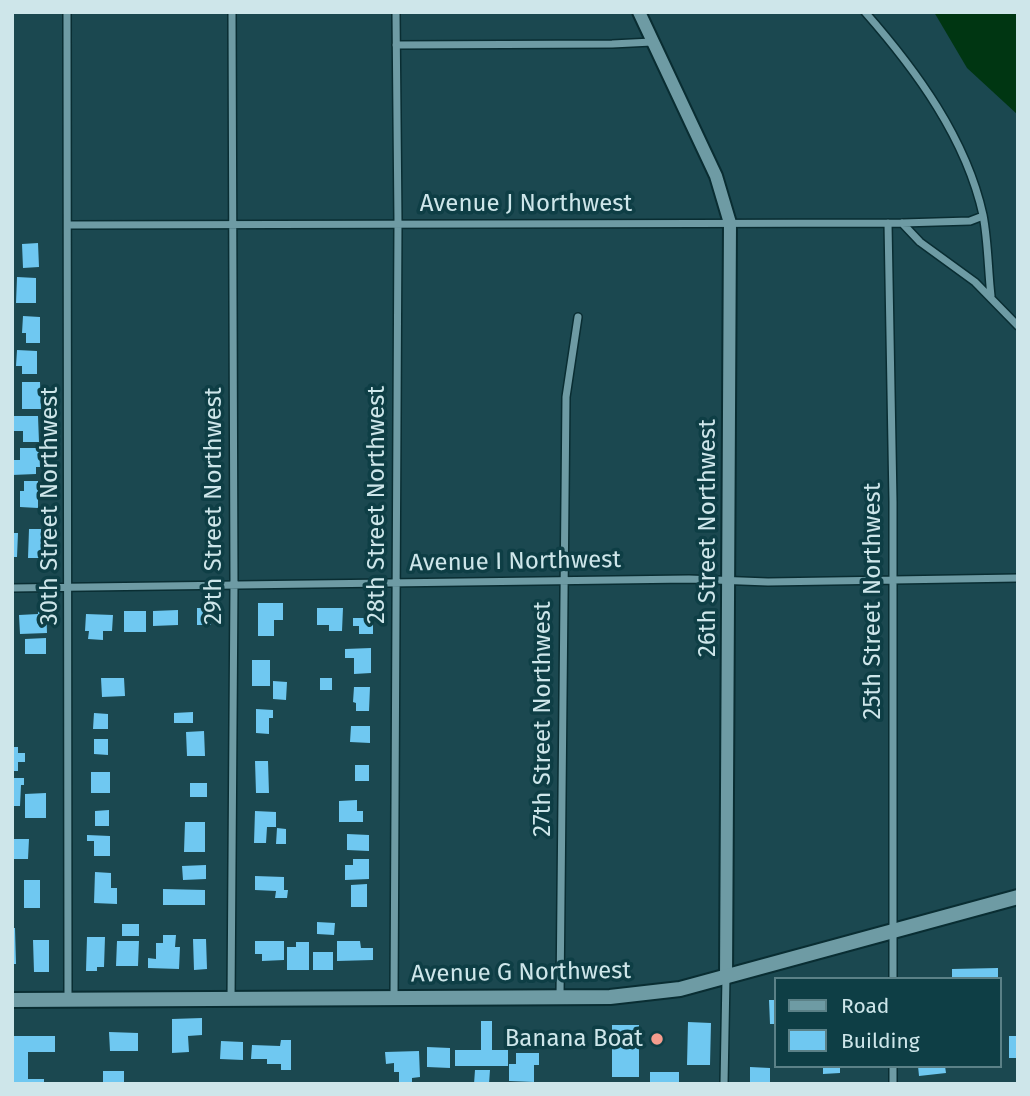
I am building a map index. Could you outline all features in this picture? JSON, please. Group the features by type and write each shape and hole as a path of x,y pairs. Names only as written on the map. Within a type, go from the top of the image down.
{"main road":[{"name":"Avenue G Northwest","path":"12,1000 645,995 680,989 1018,897"}],"street":[{"name":"30th Street Northwest","path":"67,12 68,999"},
{"name":"29th Street Northwest","path":"231,1000 234,585 232,12"},
{"name":"28th Street Northwest","path":"394,997 398,223 396,12"},
{"name":"26th Street Northwest","path":"639,12 716,176 730,223 724,1084"},
{"path":"865,12 900,53 939,109 971,179 983,216 990,296"},
{"path":"396,45 612,44 652,41"},
{"name":"Avenue J Northwest","path":"68,225 902,223 970,221 983,216"},
{"name":"25th Street Northwest","path":"888,223 891,344 893,977"},
{"path":"902,223 920,242 990,296 1018,326"},
{"name":"27th Street Northwest","path":"560,996 566,397 578,317"},
{"name":"Avenue I Northwest","path":"12,587 1018,578"}],"shaded area":[{"path":"934,12 1018,12 1018,115 967,68"}],"building":[{"path":"38,243 39,267 23,268 22,244"},
{"path":"17,277 36,278 36,303 16,303"},
{"path":"23,316 40,317 40,343 26,343 26,333 22,333"},
{"path":"17,350 37,351 37,374 22,374 22,366 16,366"},
{"path":"22,382 40,382 41,409 22,409"},
{"path":"12,416 38,416 39,442 23,442 23,431 12,431"},
{"path":"20,448 39,448 40,467 36,467 36,474 12,475 12,460 20,460"},
{"path":"24,481 38,481 38,508 20,507 20,491 24,491"},
{"path":"29,529 41,529 41,539 48,539 47,558 28,558"},
{"path":"12,533 18,533 17,557 12,557"},
{"path":"207,602 211,602 211,625 197,625 197,608 207,608"},
{"path":"258,603 283,603 283,620 274,620 274,636 258,636"},
{"path":"38,604 46,604 47,633 20,634 19,615 38,614"},
{"path":"317,608 343,608 342,631 329,631 329,625 317,625"},
{"path":"178,610 178,625 153,626 153,611"},
{"path":"124,611 146,611 146,632 124,632"},
{"path":"86,614 113,615 112,631 103,631 103,640 88,639 89,631 85,631"},
{"path":"353,618 373,618 373,634 359,634 359,626 353,626"},
{"path":"46,638 46,654 25,654 25,639"},
{"path":"371,648 371,673 354,674 354,658 345,658 345,649"},
{"path":"252,660 270,660 270,686 252,686"},
{"path":"101,678 124,678 125,696 102,697"},
{"path":"320,678 332,678 332,690 320,690"},
{"path":"273,681 287,682 286,700 273,699"},
{"path":"354,687 370,687 369,711 356,711 356,703 353,702"},
{"path":"256,709 273,710 273,718 269,718 269,734 256,733"},
{"path":"193,712 193,723 174,723 174,713"},
{"path":"94,713 108,714 108,729 93,729"},
{"path":"351,726 370,726 370,743 350,742"},
{"path":"204,731 205,756 187,756 186,732"},
{"path":"94,739 108,739 108,755 94,754"},
{"path":"12,747 18,747 18,753 25,753 25,762 18,762 18,771 12,771"},
{"path":"255,761 268,761 269,793 256,793"},
{"path":"355,765 369,765 369,781 355,781"},
{"path":"91,772 110,772 110,793 91,793"},
{"path":"12,778 24,778 20,806 12,806"},
{"path":"190,783 207,783 207,797 190,797"},
{"path":"46,793 46,818 25,818 25,794"},
{"path":"357,800 357,811 363,811 363,822 339,822 339,801"},
{"path":"109,810 109,826 95,826 95,811"},
{"path":"255,811 276,812 276,827 267,827 266,843 254,843"},
{"path":"185,822 205,822 205,852 184,852"},
{"path":"277,828 286,829 286,844 276,844"},
{"path":"347,834 369,835 369,851 347,850"},
{"path":"87,835 110,836 110,856 94,856 94,841 87,841"},
{"path":"12,839 29,839 28,859 12,859"},
{"path":"353,859 369,859 369,879 345,880 345,865 353,865"},
{"path":"206,865 206,879 183,880 182,866"},
{"path":"95,872 111,873 111,888 117,888 117,904 94,903"},
{"path":"255,876 284,877 284,890 288,890 287,898 275,898 276,891 255,890"},
{"path":"24,880 40,880 40,908 24,908"},
{"path":"367,884 367,907 351,907 351,885"},
{"path":"163,889 205,890 205,905 163,905"},
{"path":"317,922 335,923 334,935 317,934"},
{"path":"122,924 139,924 139,936 122,936"},
{"path":"12,928 15,928 16,964 12,964"},
{"path":"163,935 176,935 175,947 180,947 179,969 148,968 148,958 156,959 156,943 163,943"},
{"path":"87,937 105,937 104,967 97,967 97,971 86,971"},
{"path":"193,939 206,939 207,969 194,970"},
{"path":"33,940 49,940 49,972 34,972"},
{"path":"117,941 139,941 138,966 116,966"},
{"path":"255,941 284,941 284,960 262,961 262,954 255,954"},
{"path":"337,941 360,941 361,948 373,948 373,960 337,961"},
{"path":"296,942 309,942 309,970 287,970 287,947 296,947"},
{"path":"313,952 333,952 333,970 313,970"},
{"path":"998,968 998,977 952,977 952,969"},
{"path":"769,1000 774,1000 774,1024 770,1024"},
{"path":"202,1018 202,1035 188,1036 189,1052 172,1053 172,1019"},
{"path":"481,1021 492,1021 492,1050 508,1050 508,1066 455,1066 455,1050 481,1050"},
{"path":"688,1022 711,1023 710,1065 687,1065"},
{"path":"612,1025 639,1025 639,1077 612,1077"},
{"path":"109,1032 138,1033 138,1051 110,1051"},
{"path":"13,1036 55,1036 55,1052 28,1052 28,1079 44,1079 44,1084 13,1084"},
{"path":"1009,1036 1018,1036 1018,1058 1009,1058"},
{"path":"281,1040 291,1040 291,1070 281,1070 281,1064 267,1064 267,1059 251,1059 252,1045 280,1046"},
{"path":"221,1041 243,1042 243,1060 220,1059"},
{"path":"427,1047 450,1048 450,1068 427,1067"},
{"path":"419,1051 420,1077 412,1078 412,1084 399,1084 399,1072 394,1072 394,1063 386,1064 385,1052"},
{"path":"516,1053 539,1053 539,1065 534,1065 534,1082 509,1081 509,1064 516,1064"},
{"path":"750,1067 770,1068 770,1084 750,1084"},
{"path":"823,1068 840,1068 840,1073 823,1074"},
{"path":"918,1068 945,1068 946,1073 919,1076"},
{"path":"475,1070 490,1070 489,1084 474,1084"},
{"path":"103,1071 124,1071 124,1083 103,1082"},
{"path":"650,1072 679,1072 679,1084 650,1084"}],"place":[{"name":"Banana Boat","path":"657,1039"}]}
